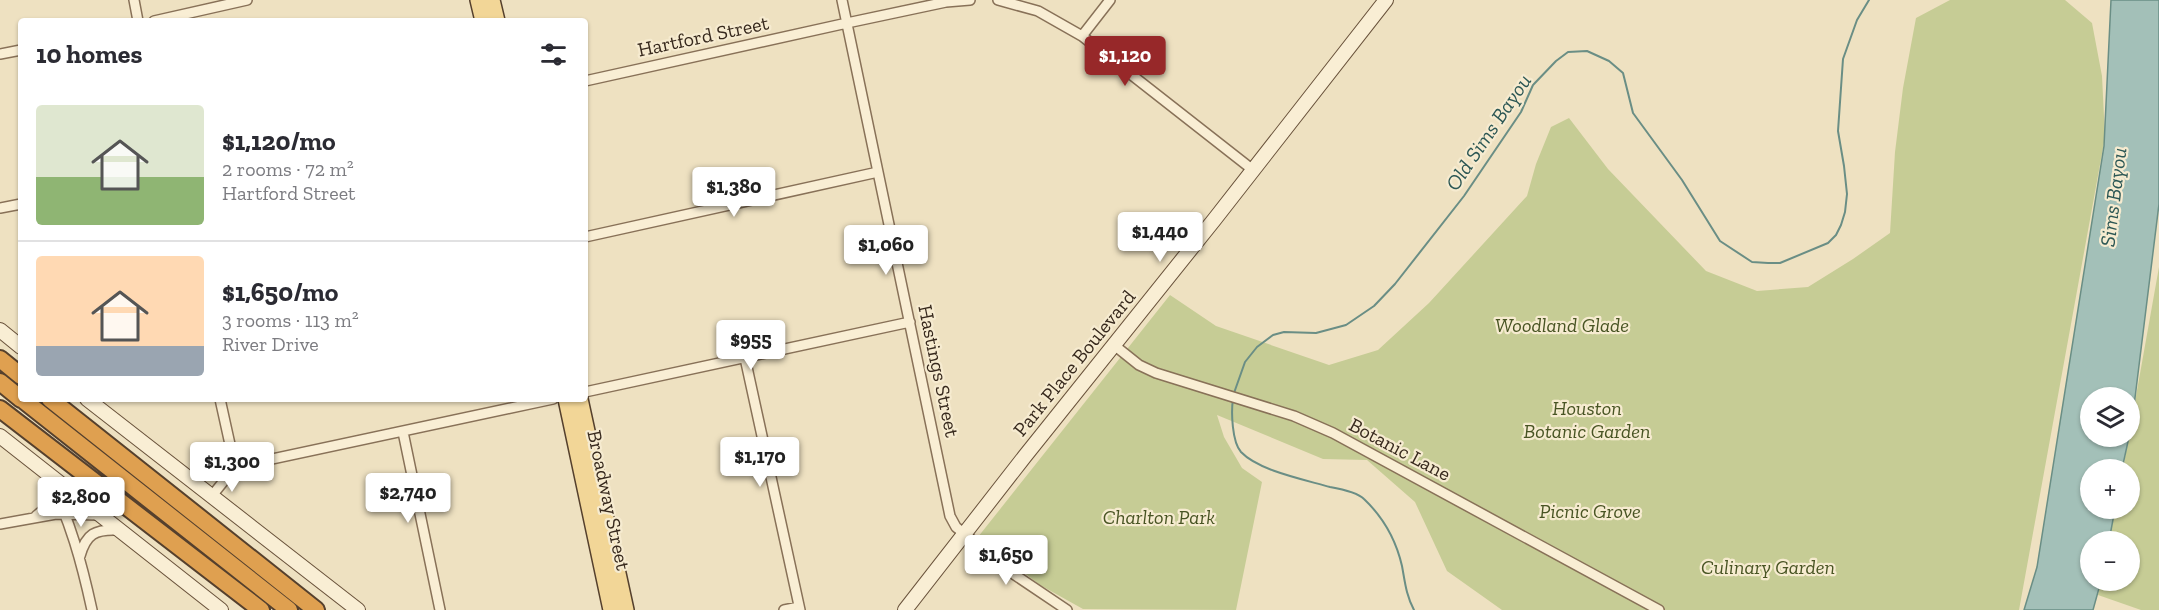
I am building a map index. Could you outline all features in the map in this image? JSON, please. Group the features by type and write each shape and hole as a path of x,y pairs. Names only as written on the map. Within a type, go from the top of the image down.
{"highway":[{"path":"0,359 18,374"},
{"path":"0,382 18,397"},
{"path":"25,402 289,610"},
{"path":"54,402 316,610"},
{"path":"0,409 261,610"}],"main road":[{"path":"478,0 482,18"},
{"path":"492,0 496,18"},
{"name":"Broadway Street","path":"567,402 606,552 626,610"},
{"name":"Broadway Street","path":"581,402 606,552 611,610"}],"street":[{"path":"134,0 137,18"},
{"path":"167,18 247,0"},
{"name":"Hastings Street","path":"842,0 950,516 956,527 1015,575 1067,610"},
{"name":"Hartford Street","path":"588,80 946,2 970,0"},
{"path":"999,0 1038,11 1082,36 1253,170"},
{"path":"1082,36 1110,0"},
{"name":"Park Place Boulevard","path":"905,610 1386,0"},
{"path":"0,54 18,51"},
{"path":"588,236 878,172"},
{"path":"0,208 18,205"},
{"path":"588,391 910,322"},
{"path":"0,330 18,345"},
{"name":"Botanic Lane","path":"1114,345 1139,365 1294,416 1333,433 1659,610"},
{"path":"745,358 800,608 784,610"},
{"path":"91,402 358,610"},
{"path":"221,402 235,467"},
{"path":"212,497 235,467 539,402"},
{"path":"402,432 440,610"},
{"path":"0,436 220,610"},
{"path":"47,474 66,514 74,546 80,556 92,610"},
{"path":"34,518 49,505 54,489"},
{"path":"0,524 66,514 98,514"},
{"path":"80,556 84,544 92,534 99,531 118,530"}],"green space":[{"name":"Houston Botanic Garden","path":"1950,0 2065,0 2092,23 2102,76 2105,137 2019,610 1502,610 1447,571 1415,502 1367,460 1323,459 1217,415 1224,437 1242,468 1262,482 1236,610 1083,609 1040,585 978,537 1170,295 1216,326 1329,365 1378,350 1429,303 1527,196 1536,164 1551,127 1569,118 1608,169 1706,271 1757,291 1808,287 1890,233 1895,152 1903,88 1916,18"},
{"path":"2159,267 2159,610 2141,610 2098,595 2099,591 2140,591 2140,531 2111,531 2113,519 2140,519 2140,459 2125,459 2127,447 2140,447 2140,387 2138,387"}],"water":[{"name":"Sims Bayou","path":"2111,0 2159,0 2159,204 2136,387 2080,387 2080,447 2127,447 2124,459 2080,459 2080,519 2113,519 2111,531 2080,531 2080,591 2098,591 2093,610 2024,610 2037,567 2104,146"}],"waterway":[{"name":"Old Sims Bayou","path":"1234,393 1245,362 1257,347 1273,335 1284,332 1316,333 1346,325 1374,306 1395,284 1464,196 1521,112 1533,85 1568,52 1587,51 1609,61 1623,73 1633,113 1682,180 1720,241 1752,262 1768,263 1780,263 1828,243 1836,235 1841,225 1847,194 1838,131 1843,59 1857,20 1869,0"},
{"name":"Old Sims Bayou","path":"1233,399 1234,434 1238,447 1249,459 1283,474 1353,493 1371,506 1388,530 1396,547 1407,594 1414,610"}],"park label":[{"name":"Woodland Glade","path":"1562,325"},
{"name":"Picnic Grove","path":"1590,511"},
{"name":"Charlton Park","path":"1159,517"},
{"name":"Culinary Garden","path":"1768,567"}]}
